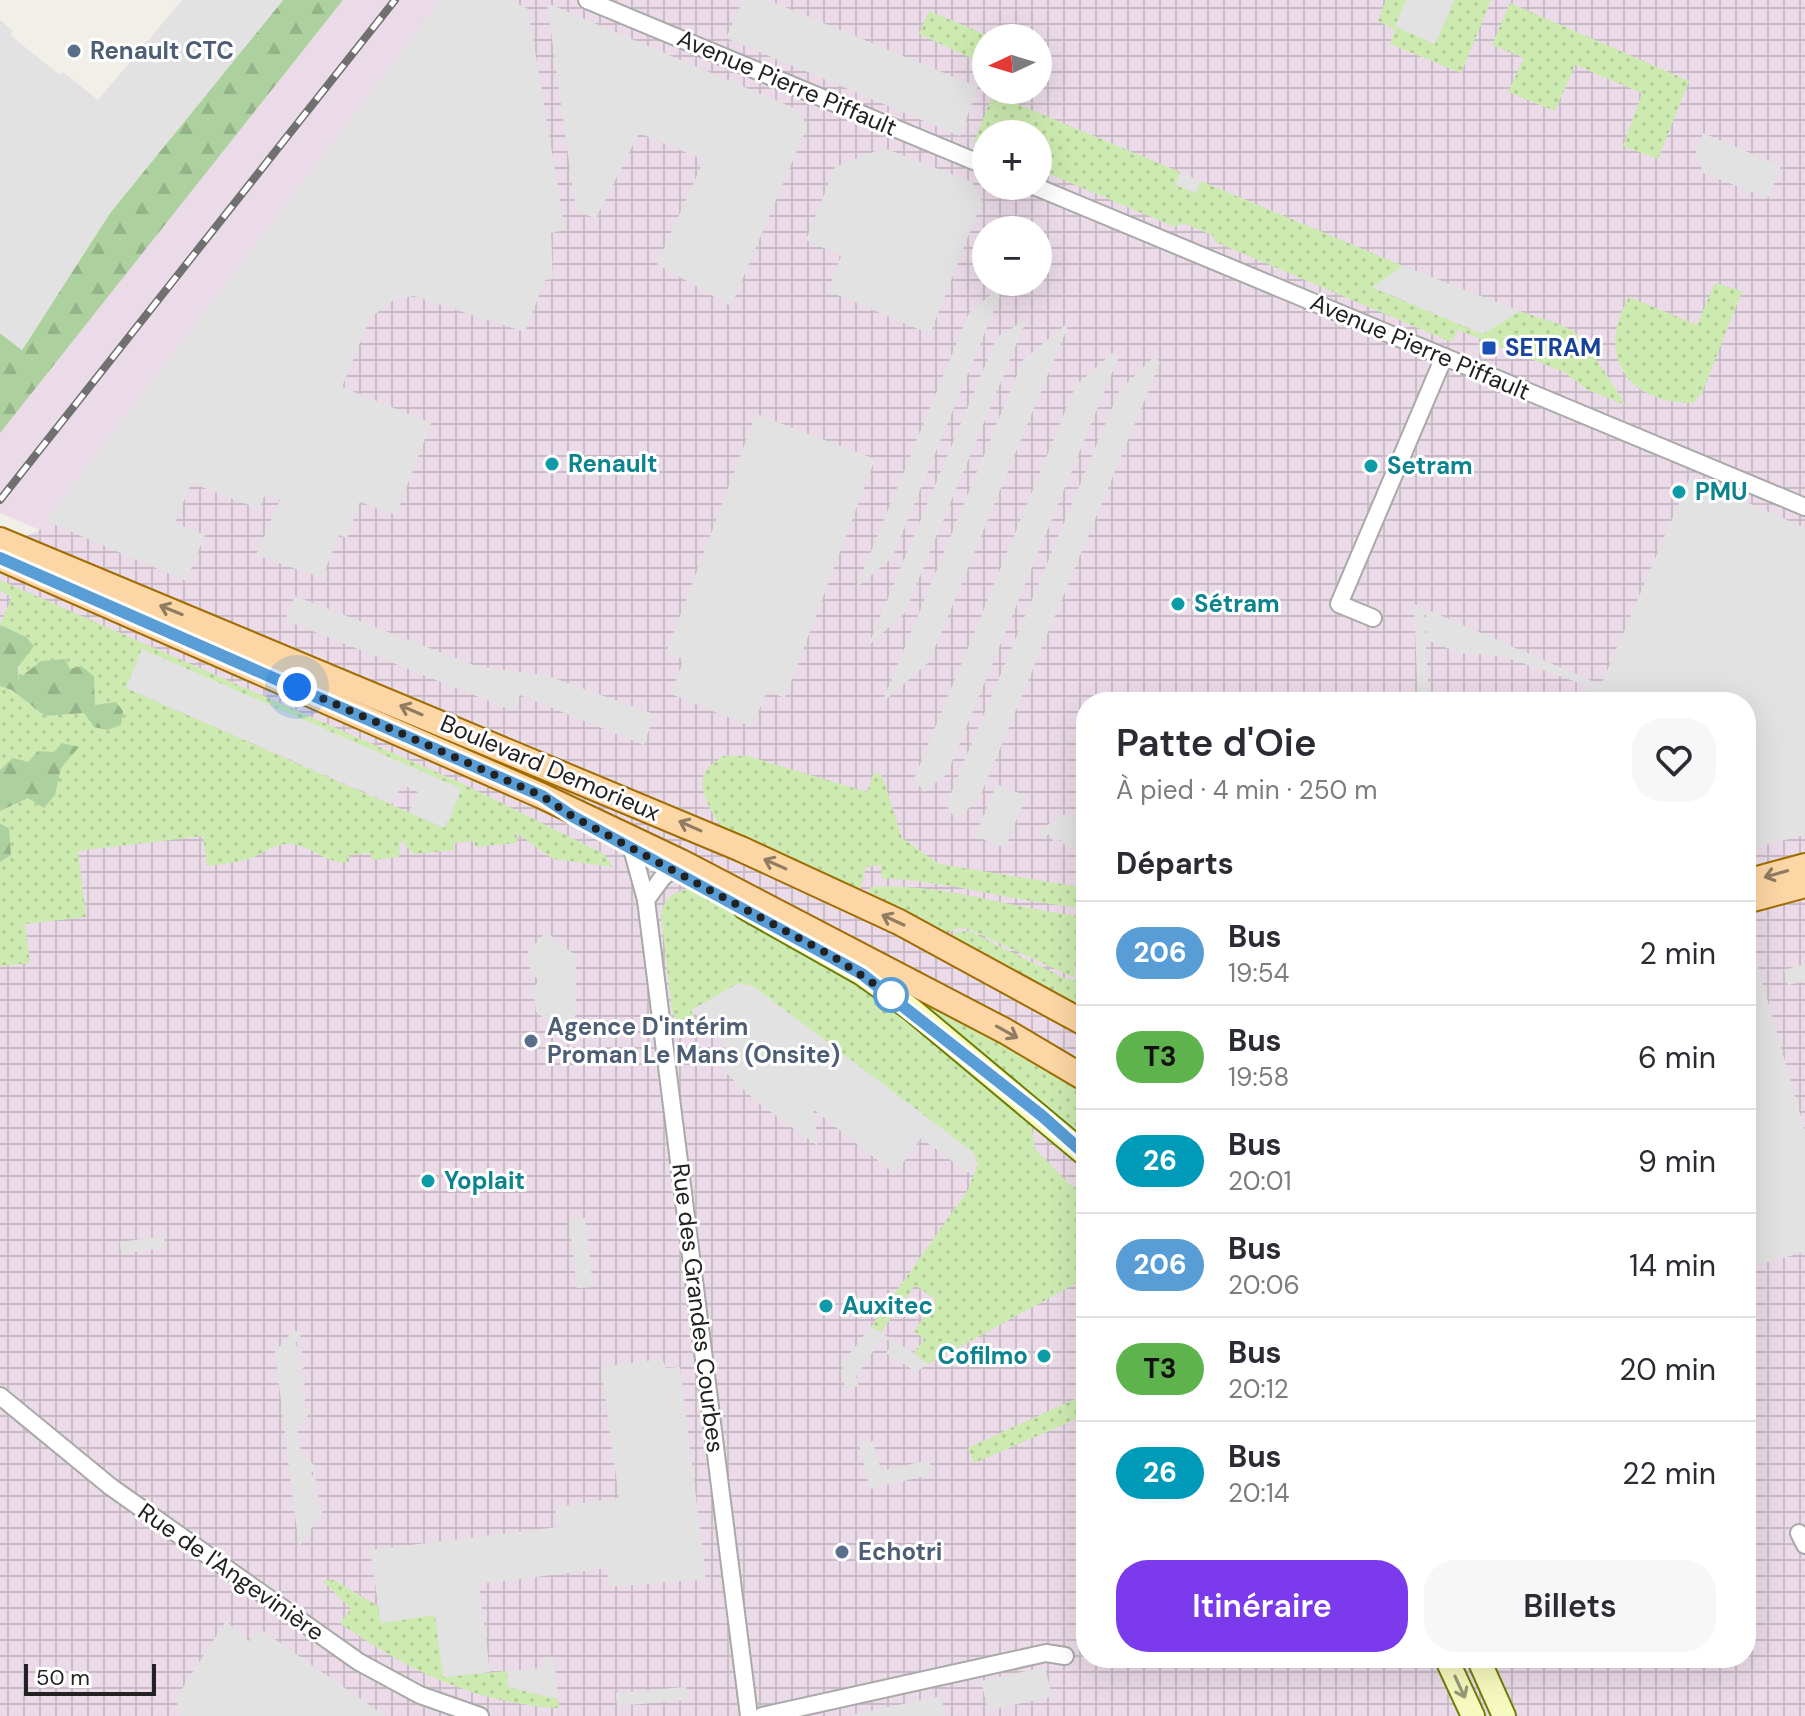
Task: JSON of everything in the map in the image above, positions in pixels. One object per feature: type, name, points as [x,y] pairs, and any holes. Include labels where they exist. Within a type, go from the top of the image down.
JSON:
[{"type":"main road","name":"Boulevard Demorieux","points":[[0,540],[625,798],[765,860],[899,922],[1076,1019]]},
{"type":"main road","name":"Boulevard Demorieux","points":[[0,558],[542,796],[1005,1031],[1076,1073]]},
{"type":"main road","points":[[542,796],[632,849],[677,865],[862,974],[1076,1146]]},
{"type":"main road","points":[[1756,879],[1805,866]]},
{"type":"main road","points":[[1756,898],[1805,885]]},
{"type":"main road","points":[[1451,1668],[1473,1716]]},
{"type":"main road","points":[[1482,1668],[1504,1716]]},
{"type":"street","name":"Avenue Pierre Piffault","points":[[587,0],[972,160]]},
{"type":"street","name":"Avenue Pierre Piffault","points":[[1052,194],[1805,507]]},
{"type":"street","points":[[1373,618],[1339,604],[1444,357]]},
{"type":"street","name":"Rue des Grandes Courbes","points":[[632,849],[646,900],[749,1716]]},
{"type":"street","points":[[646,900],[677,865]]},
{"type":"street","name":"Rue de l'Angevinière","points":[[0,1396],[111,1487],[359,1662],[420,1695],[480,1716]]},
{"type":"street","points":[[762,1716],[1046,1653],[1065,1656]]},
{"type":"shaded area","points":[[182,0],[283,0],[110,213],[22,350],[0,333],[0,20],[13,31],[10,35],[60,75],[63,72],[98,100]]},
{"type":"shaded area","points":[[343,0],[441,0],[40,530],[0,513],[0,432]]},
{"type":"shaded area","points":[[441,0],[1805,0],[1805,1716],[0,1716],[0,547],[40,530]]},
{"type":"shaded area","points":[[441,0],[510,0],[528,9],[565,230],[551,233],[553,279],[545,280],[525,332],[414,296],[395,299],[370,318],[342,387],[431,423],[396,515],[360,502],[347,538],[339,535],[322,578],[256,555],[280,500],[265,495],[259,509],[191,483],[175,523],[205,535],[186,581],[46,521]]},
{"type":"shaded area","points":[[743,0],[768,0],[972,85],[972,103],[960,136],[726,38]]},
{"type":"shaded area","points":[[1406,0],[1454,0],[1435,44],[1395,26]]},
{"type":"shaded area","points":[[547,3],[796,109],[802,116],[807,127],[731,306],[657,264],[704,160],[639,133],[596,218],[576,212]]},
{"type":"shaded area","points":[[1703,133],[1781,166],[1768,198],[1703,173],[1696,152]]},
{"type":"shaded area","points":[[884,148],[972,182],[972,200],[982,201],[976,216],[972,216],[972,227],[930,334],[828,291],[841,256],[806,240],[835,167]]},
{"type":"shaded area","points":[[1180,172],[1201,181],[1196,193],[1175,185]]},
{"type":"shaded area","points":[[1403,266],[1520,311],[1483,334],[1372,287]]},
{"type":"shaded area","points":[[989,296],[1000,296],[892,558],[856,588],[969,313]]},
{"type":"shaded area","points":[[1027,319],[904,614],[868,646],[997,337]]},
{"type":"shaded area","points":[[1070,321],[929,662],[882,703],[1023,360]]},
{"type":"shaded area","points":[[1114,352],[1119,356],[947,774],[924,792],[914,779],[1076,385]]},
{"type":"shaded area","points":[[1155,356],[1160,363],[979,799],[956,820],[946,805],[1119,391]]},
{"type":"shaded area","points":[[756,414],[875,459],[785,698],[767,691],[752,727],[671,694],[683,661],[690,662],[666,653]]},
{"type":"shaded area","points":[[1690,477],[1805,528],[1805,835],[1756,847],[1756,692],[1586,692],[1588,686],[1502,656],[1459,653],[1427,640],[1426,609],[1601,685]]},
{"type":"shaded area","points":[[295,596],[476,666],[548,676],[654,714],[644,745],[520,695],[514,711],[285,620]]},
{"type":"shaded area","points":[[1414,604],[1424,608],[1428,692],[1418,692]]},
{"type":"shaded area","points":[[142,649],[462,789],[444,828],[409,812],[418,792],[402,784],[392,804],[126,688]]},
{"type":"shaded area","points":[[997,784],[1026,796],[1005,848],[975,836]]},
{"type":"shaded area","points":[[1067,813],[1076,817],[1076,850],[1072,845],[1066,847],[1061,840],[1054,842],[1049,834],[1042,838],[1038,831]]},
{"type":"shaded area","points":[[546,932],[576,956],[575,1043],[536,1012],[533,989],[539,980],[531,973],[528,952]]},
{"type":"shaded area","points":[[1756,960],[1805,1131],[1805,1252],[1756,1265]]},
{"type":"shaded area","points":[[1805,964],[1805,981],[1788,985],[1784,970]]},
{"type":"shaded area","points":[[739,983],[753,986],[973,1152],[976,1160],[968,1173],[921,1138],[895,1174],[813,1109],[818,1146],[757,1102],[727,1074],[724,1042],[691,1010]]},
{"type":"shaded area","points":[[585,1218],[593,1287],[577,1288],[569,1219]]},
{"type":"shaded area","points":[[164,1236],[165,1248],[121,1254],[120,1242]]},
{"type":"shaded area","points":[[871,1327],[928,1364],[916,1372],[886,1353],[893,1343],[883,1337],[856,1376],[859,1386],[845,1389],[842,1363]]},
{"type":"shaded area","points":[[294,1329],[301,1336],[295,1344],[302,1352],[297,1359],[304,1367],[298,1374],[306,1382],[300,1389],[307,1397],[302,1404],[310,1413],[297,1428],[301,1453],[316,1467],[311,1474],[318,1482],[313,1490],[319,1496],[315,1503],[323,1511],[299,1547],[275,1352]]},
{"type":"shaded area","points":[[662,1359],[666,1368],[680,1367],[706,1579],[609,1587],[607,1568],[479,1584],[490,1672],[443,1677],[435,1615],[381,1623],[370,1550],[558,1527],[555,1507],[619,1498],[601,1367]]},
{"type":"shaded area","points":[[873,1441],[881,1471],[929,1460],[933,1474],[870,1489],[859,1444]]},
{"type":"shaded area","points":[[226,1621],[249,1641],[260,1629],[385,1716],[180,1716],[176,1698]]},
{"type":"shaded area","points":[[554,1657],[558,1699],[508,1687],[507,1671],[544,1668],[544,1658]]},
{"type":"shaded area","points":[[1045,1667],[1052,1697],[988,1710],[981,1681]]},
{"type":"shaded area","points":[[686,1687],[688,1700],[617,1706],[616,1693]]},
{"type":"shaded area","points":[[941,1696],[945,1716],[846,1716]]},
{"type":"green space","points":[[283,0],[343,0],[0,433],[0,333],[22,350],[110,213]]},
{"type":"green space","points":[[1386,0],[1406,0],[1396,27],[1435,44],[1454,0],[1491,0],[1461,73],[1390,44],[1395,30],[1378,21]]},
{"type":"green space","points":[[1510,3],[1689,81],[1658,159],[1623,146],[1642,93],[1575,65],[1555,111],[1508,92],[1524,58],[1492,45]]},
{"type":"green space","points":[[929,11],[972,29],[972,59],[919,34]]},
{"type":"green space","points":[[989,104],[1017,104],[1180,172],[1176,185],[1196,193],[1201,181],[1403,266],[1373,288],[1482,334],[1520,311],[1555,323],[1574,332],[1585,344],[1625,405],[1588,390],[1564,372],[1458,330],[1451,342],[1216,242],[1212,235],[1183,223],[1175,227],[1052,175],[1052,120],[983,120]]},
{"type":"green space","points":[[1715,283],[1742,291],[1702,393],[1693,403],[1670,401],[1650,395],[1635,385],[1624,372],[1617,356],[1616,338],[1620,318],[1629,297],[1697,325]]},
{"type":"green space","points":[[0,580],[461,783],[604,854],[613,867],[553,859],[514,831],[518,838],[516,843],[475,847],[474,841],[454,843],[454,850],[414,854],[400,840],[399,857],[372,860],[370,853],[349,855],[349,862],[333,861],[291,844],[245,860],[207,866],[203,836],[78,851],[86,917],[25,924],[30,963],[0,966],[0,862],[11,855],[9,829],[0,824],[0,811],[28,798],[45,808],[56,788],[59,774],[54,752],[28,762],[13,758],[0,770],[0,686],[12,690],[45,716],[84,713],[94,727],[106,703],[96,705],[88,687],[75,675],[41,661],[18,680],[26,637],[0,625],[12,597],[0,591]],"holes":[[[142,649],[454,810],[444,828],[126,688]]]},
{"type":"green space","points":[[0,625],[26,637],[34,646],[18,667],[18,679],[41,661],[65,659],[70,669],[81,666],[94,676],[95,705],[116,702],[123,711],[121,725],[107,730],[94,727],[84,713],[45,716],[12,690],[0,686]]},
{"type":"green space","points":[[62,743],[79,747],[61,768],[55,795],[44,808],[28,798],[0,811],[0,770],[13,758],[28,762],[38,751],[54,752]]},
{"type":"green space","points":[[723,756],[747,756],[867,792],[874,772],[882,775],[902,838],[939,864],[1076,886],[1076,907],[933,883],[882,878],[881,865],[866,867],[857,903],[762,861],[740,848],[720,826],[705,797],[703,778]]},
{"type":"green space","points":[[0,824],[9,828],[11,855],[0,862]]},
{"type":"green space","points":[[871,887],[898,887],[952,892],[1076,916],[1075,978],[966,928],[955,929],[940,939],[864,900]]},
{"type":"green space","points":[[692,889],[875,994],[1030,1117],[1035,1149],[1070,1185],[1076,1187],[1076,1283],[928,1364],[914,1353],[924,1339],[914,1331],[936,1300],[915,1285],[881,1332],[871,1327],[968,1190],[978,1163],[973,1152],[691,1010],[695,1018],[676,1020],[672,1011],[661,915],[665,903],[680,891]]},
{"type":"green space","points":[[969,931],[1066,979],[1076,980],[1076,1018],[947,940],[957,932]]},
{"type":"green space","points":[[841,944],[1076,1073],[1076,1146]]},
{"type":"green space","points":[[1076,1399],[1076,1419],[974,1463],[968,1448]]},
{"type":"green space","points":[[334,1580],[378,1606],[381,1623],[435,1614],[444,1677],[507,1671],[508,1687],[558,1699],[559,1708],[500,1700],[472,1692],[391,1656],[340,1623],[351,1609],[323,1581]]},
{"type":"railway","points":[[0,500],[395,0]]},
{"type":"bus line","name":"206","points":[[0,558],[542,796],[572,816],[862,974],[911,1009],[1076,1146]]},
{"type":"place","name":"Renault CTC","points":[[74,51]]},
{"type":"place","name":"SETRAM","points":[[1489,348]]},
{"type":"place","name":"Renault","points":[[552,464]]},
{"type":"place","name":"Setram","points":[[1371,466]]},
{"type":"place","name":"PMU","points":[[1679,492]]},
{"type":"place","name":"Sétram","points":[[1178,604]]},
{"type":"place","name":"Agence D'intérim Proman Le Mans (Onsite)","points":[[531,1041]]},
{"type":"place","name":"Yoplait","points":[[428,1181]]},
{"type":"place","name":"Auxitec","points":[[826,1306]]},
{"type":"place","name":"Cofilmo","points":[[1044,1356]]},
{"type":"place","name":"Echotri","points":[[842,1552]]},
{"type":"route","points":[[297,687],[542,796],[572,816],[834,957],[891,995]]}]
